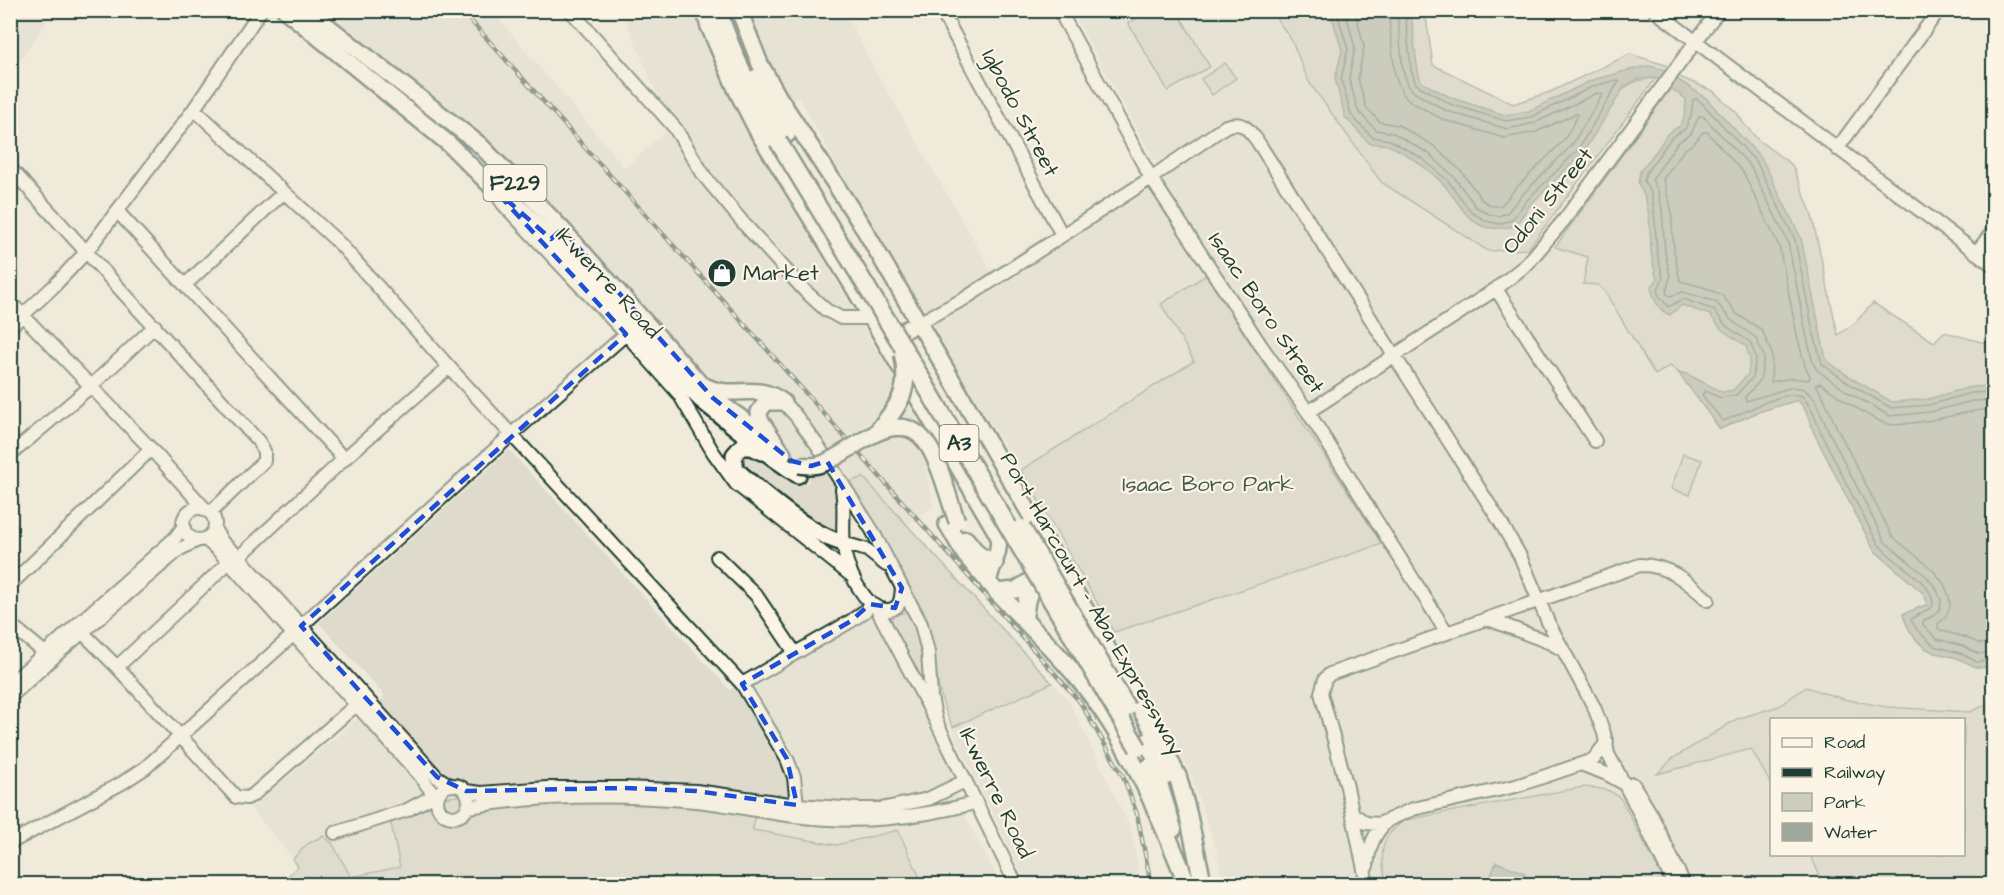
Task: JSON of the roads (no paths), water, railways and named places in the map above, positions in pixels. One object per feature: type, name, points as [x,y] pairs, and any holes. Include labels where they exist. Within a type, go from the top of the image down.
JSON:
[{"type":"highway","name":"Port Harcourt - Aba Expressway","points":[[718,10],[726,37],[748,88],[783,138],[1050,576],[1142,745],[1170,816],[1184,880]]},
{"type":"highway","name":"Port Harcourt - Aba Expressway","points":[[728,10],[750,68],[783,138],[892,341],[1142,745],[1171,784],[1203,885]]},
{"type":"highway","points":[[877,432],[893,413],[906,386],[906,372],[892,341]]},
{"type":"highway","points":[[1058,562],[1068,576],[1178,777],[1203,885]]},
{"type":"highway","points":[[1024,620],[1027,598],[1036,583],[1060,575],[1068,576]]},
{"type":"highway","points":[[993,587],[1094,699],[1131,760],[1165,830],[1184,880]]},
{"type":"main road","name":"Ikwerre Road","points":[[285,10],[449,144],[491,186]]},
{"type":"main road","name":"Ikwerre Road","points":[[307,10],[480,146],[557,234],[698,382]]},
{"type":"main road","points":[[705,10],[717,47],[758,132],[872,318],[892,341],[998,535],[999,548],[995,564],[990,571],[993,587]]},
{"type":"main road","points":[[739,10],[760,64],[863,227],[1058,562],[1016,590],[993,587],[965,555],[921,452],[915,443],[905,437],[894,436],[884,439],[819,476],[799,470]]},
{"type":"main road","name":"F229","points":[[491,186],[557,234],[574,273],[701,400],[799,470]]},
{"type":"main road","points":[[892,341],[918,323]]},
{"type":"main road","name":"F229","points":[[698,382],[713,398],[748,423],[777,456]]},
{"type":"main road","points":[[698,382],[722,392],[742,393],[759,390],[783,402]]},
{"type":"main road","points":[[777,456],[760,420],[759,412],[766,402],[783,402]]},
{"type":"main road","points":[[799,470],[822,464],[877,432],[902,427],[915,433],[928,444],[952,523],[978,554],[995,564]]},
{"type":"main road","points":[[777,456],[752,447],[741,447],[734,455],[735,469],[807,526],[827,538],[843,543]]},
{"type":"main road","points":[[995,564],[1035,543],[1044,541]]},
{"type":"street","points":[[10,327],[87,251],[194,108],[261,10]]},
{"type":"street","points":[[570,10],[675,128],[718,194],[805,291],[826,310],[841,318],[872,318]]},
{"type":"street","name":"Igbodo Street","points":[[941,10],[1062,235]]},
{"type":"street","name":"Isaac Boro Street","points":[[1059,10],[1151,178],[1262,347],[1308,412],[1447,633]]},
{"type":"street","points":[[1654,10],[1994,266]]},
{"type":"street","name":"Odoni Street","points":[[1308,412],[1516,274],[1545,245],[1675,70],[1694,40],[1719,10]]},
{"type":"street","points":[[1838,149],[1939,10]]},
{"type":"street","points":[[194,108],[340,244],[449,368],[742,684],[787,759],[794,777],[797,805]]},
{"type":"street","points":[[918,323],[964,299],[1151,178],[1226,126],[1236,123],[1246,127],[1256,139],[1501,523],[1520,556],[1538,601],[1593,707],[1607,742],[1650,814],[1684,885]]},
{"type":"street","points":[[10,168],[259,441],[264,451],[264,461],[209,512]]},
{"type":"street","name":"Ikwerre Road","points":[[491,186],[504,204],[574,273],[679,394],[713,453],[736,484],[853,577]]},
{"type":"street","points":[[185,285],[283,193]]},
{"type":"street","points":[[117,211],[344,459]]},
{"type":"street","points":[[1976,253],[1994,230]]},
{"type":"street","points":[[1496,289],[1594,441]]},
{"type":"street","points":[[10,302],[209,512],[214,519],[214,529],[234,559],[298,630],[437,777],[450,785],[466,791],[481,793],[547,788],[696,791],[837,809],[881,809],[928,800],[965,781]]},
{"type":"street","points":[[10,455],[90,387],[155,326]]},
{"type":"street","points":[[10,843],[122,783],[145,768],[512,434],[626,334]]},
{"type":"street","points":[[117,667],[344,459],[449,368]]},
{"type":"street","name":"Ikwerre Road","points":[[783,402],[818,446],[872,530],[921,624],[926,637],[931,698],[936,721]]},
{"type":"street","points":[[10,585],[151,449]]},
{"type":"street","name":"Ikwerre Road","points":[[842,484],[843,543],[846,560],[853,577],[884,621],[1016,885]]},
{"type":"street","points":[[186,486],[188,513]]},
{"type":"street","points":[[209,512],[196,509],[188,513],[184,526],[188,536],[201,539],[234,559]]},
{"type":"street","points":[[10,684],[175,538],[184,526]]},
{"type":"street","points":[[10,697],[180,549],[201,539],[214,529]]},
{"type":"street","points":[[843,543],[867,550],[893,572]]},
{"type":"street","points":[[717,557],[756,596],[795,653]]},
{"type":"street","points":[[1367,880],[1353,814],[1321,693],[1325,679],[1330,674],[1640,565],[1652,565],[1683,578],[1708,600]]},
{"type":"street","points":[[742,684],[851,621],[874,605],[883,610],[895,608],[901,598],[902,588]]},
{"type":"street","points":[[851,621],[873,616],[884,621]]},
{"type":"street","points":[[1488,619],[1551,643],[1563,650]]},
{"type":"street","points":[[10,624],[45,653]]},
{"type":"street","points":[[298,630],[357,704],[422,778],[436,796],[440,812]]},
{"type":"street","points":[[83,633],[236,797],[247,798],[357,704]]},
{"type":"street","points":[[1353,814],[1366,823],[1372,824],[1389,820],[1413,809],[1516,786],[1583,765],[1593,760],[1607,742]]},
{"type":"street","points":[[1607,742],[1608,754],[1674,885]]},
{"type":"street","points":[[1583,765],[1607,774],[1625,785]]},
{"type":"street","points":[[407,810],[421,794],[422,778]]},
{"type":"street","points":[[334,833],[407,810],[436,796],[441,789],[450,785]]},
{"type":"street","points":[[407,810],[426,809],[456,818],[465,813],[468,807],[469,797],[466,791]]},
{"type":"street","points":[[468,807],[548,799],[624,798],[694,801],[795,816],[858,820],[904,818],[975,803]]},
{"type":"street","points":[[1367,880],[1372,841],[1377,831],[1389,820]]},
{"type":"water","points":[[1330,11],[1410,11],[1421,82],[1452,98],[1505,115],[1529,111],[1592,80],[1649,66],[1662,69],[1706,98],[1762,159],[1801,238],[1826,360],[1892,402],[1928,399],[1970,387],[1993,386],[1993,664],[1976,667],[1926,649],[1913,636],[1903,614],[1928,604],[1924,594],[1874,550],[1814,433],[1805,409],[1798,400],[1758,412],[1720,429],[1678,372],[1687,374],[1722,392],[1733,390],[1748,374],[1750,359],[1746,346],[1722,330],[1710,315],[1682,305],[1670,315],[1666,313],[1655,300],[1651,287],[1657,280],[1651,252],[1648,208],[1638,183],[1640,171],[1668,133],[1680,126],[1685,115],[1686,99],[1656,78],[1639,79],[1625,86],[1582,154],[1530,205],[1515,226],[1489,228],[1472,220],[1445,186],[1426,169],[1395,148],[1369,143],[1345,117],[1335,79],[1342,50]]},
{"type":"water","points":[[1496,862],[1525,873],[1521,884],[1514,884],[1491,876]]},
{"type":"railway","points":[[461,10],[1080,702],[1123,776],[1137,814],[1151,884]]},
{"type":"place","name":"Market","points":[[722,273]]},
{"type":"park label","name":"Isaac Boro Park","points":[[1208,484]]}]
